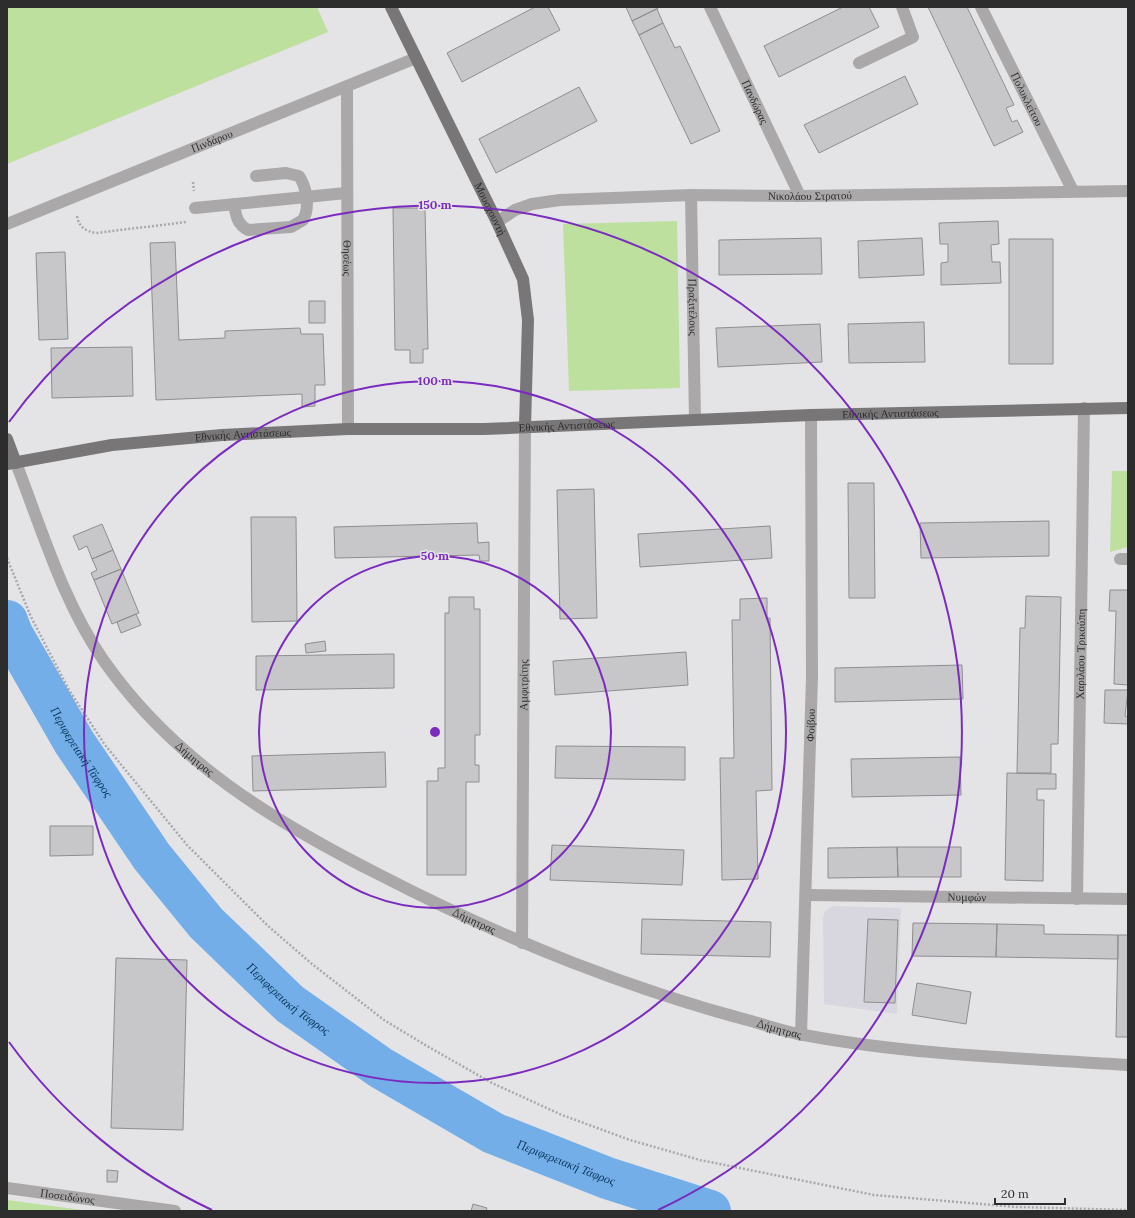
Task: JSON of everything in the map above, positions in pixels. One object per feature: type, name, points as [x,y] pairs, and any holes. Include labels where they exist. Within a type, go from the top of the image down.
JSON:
[{"type":"main road","name":"Μουσχουντή","points":[[391,7],[518,265],[526,292],[528,320],[525,426]]},
{"type":"main road","name":"Εθνικής Αντιστάσεως","points":[[12,464],[112,445],[164,439],[348,429],[484,429],[525,426],[560,426],[812,415],[1128,408]]},
{"type":"main road","points":[[7,439],[12,464]]},
{"type":"street","name":"Πανδώρας","points":[[710,7],[800,196]]},
{"type":"street","points":[[858,63],[913,36],[902,7]]},
{"type":"street","name":"Πολυκλείτου","points":[[981,7],[1073,191]]},
{"type":"street","name":"Πινδάρου","points":[[7,224],[416,58]]},
{"type":"street","name":"Θησέως","points":[[347,86],[346,193],[348,429]]},
{"type":"street","points":[[234,204],[238,221],[242,227],[248,230],[262,230],[298,225],[306,214],[306,197],[303,182],[299,176],[292,173],[256,176]]},
{"type":"street","name":"Νικολάου Στρατού","points":[[497,222],[515,210],[532,204],[560,200],[691,195],[800,196],[1128,191]]},
{"type":"street","points":[[195,208],[346,193]]},
{"type":"street","name":"Πραξιτέλους","points":[[691,195],[695,419]]},
{"type":"street","name":"Χαριλάου Τρικούπη","points":[[1077,899],[1084,408]]},
{"type":"street","name":"Φοίβου","points":[[802,1035],[812,677],[812,415]]},
{"type":"street","name":"Αμφιτρίτης","points":[[522,943],[525,426]]},
{"type":"street","name":"Δήμητρας","points":[[12,464],[62,582],[87,634],[119,680],[165,733],[235,792],[288,826],[428,900],[522,943],[659,994],[714,1012],[802,1035],[907,1050],[1128,1065]]},
{"type":"street","name":"Νυμφών","points":[[806,895],[1128,899]]},
{"type":"street","name":"Ποσειδώνος","points":[[7,1188],[175,1211]]},
{"type":"path","points":[[75,197],[79,224],[83,229],[96,233],[179,224],[186,222],[191,218],[195,208],[193,182]]},
{"type":"path","points":[[7,558],[32,617],[69,690],[106,745],[187,845],[252,911],[312,964],[384,1020],[492,1083],[562,1115],[630,1140],[700,1160],[874,1196],[1028,1207],[1128,1210]]},
{"type":"shaded area","points":[[833,906],[901,908],[897,1014],[824,1004],[823,918],[825,911]]},
{"type":"green space","points":[[7,7],[317,7],[328,32],[7,164]]},
{"type":"green space","points":[[677,221],[680,388],[569,391],[563,224]]},
{"type":"green space","points":[[1112,471],[1128,471],[1128,547],[1110,552]]},
{"type":"green space","points":[[7,1200],[90,1211],[7,1211]]},
{"type":"building","points":[[535,7],[548,7],[560,30],[462,82],[447,53]]},
{"type":"building","points":[[626,7],[660,7],[632,21]]},
{"type":"building","points":[[843,7],[869,7],[879,27],[779,77],[764,46]]},
{"type":"building","points":[[928,7],[967,7],[1014,105],[1006,108],[1012,122],[1017,120],[1023,132],[994,146]]},
{"type":"building","points":[[657,9],[663,23],[639,35],[632,21]]},
{"type":"building","points":[[663,23],[675,48],[680,46],[720,131],[691,144],[639,35]]},
{"type":"building","points":[[905,76],[918,104],[819,153],[804,125]]},
{"type":"building","points":[[579,87],[597,121],[496,173],[479,139]]},
{"type":"building","points":[[393,208],[425,208],[428,349],[423,349],[423,363],[410,363],[410,350],[395,350]]},
{"type":"building","points":[[998,221],[999,244],[991,245],[992,262],[1000,262],[1001,283],[941,285],[941,263],[948,262],[948,244],[940,244],[939,223]]},
{"type":"building","points":[[821,238],[822,274],[719,275],[719,240]]},
{"type":"building","points":[[922,238],[924,275],[859,278],[858,241]]},
{"type":"building","points":[[1009,239],[1053,239],[1053,364],[1009,364]]},
{"type":"building","points":[[175,242],[179,340],[225,338],[225,331],[300,328],[301,334],[323,334],[325,385],[315,385],[315,406],[302,407],[302,394],[156,400],[150,243]]},
{"type":"building","points":[[65,252],[68,339],[39,340],[36,253]]},
{"type":"building","points":[[309,301],[325,301],[325,323],[309,323]]},
{"type":"building","points":[[924,322],[925,362],[849,363],[848,324]]},
{"type":"building","points":[[820,324],[822,362],[718,367],[716,328]]},
{"type":"building","points":[[132,347],[133,396],[52,398],[51,348]]},
{"type":"building","points":[[848,483],[874,483],[875,598],[849,598]]},
{"type":"building","points":[[594,489],[597,618],[560,619],[557,490]]},
{"type":"building","points":[[251,517],[296,517],[297,621],[252,622]]},
{"type":"building","points":[[1049,521],[1049,556],[921,558],[920,523]]},
{"type":"building","points":[[477,523],[478,543],[489,542],[489,561],[480,561],[479,555],[335,558],[334,527]]},
{"type":"building","points":[[102,524],[113,550],[92,559],[87,546],[79,550],[73,536]]},
{"type":"building","points":[[770,526],[772,558],[640,567],[638,534]]},
{"type":"building","points":[[113,550],[121,569],[94,580],[91,573],[97,570],[92,559]]},
{"type":"building","points":[[121,569],[139,613],[112,624],[94,580]]},
{"type":"building","points":[[1110,590],[1128,590],[1128,685],[1114,684],[1116,611],[1109,611]]},
{"type":"building","points":[[1026,596],[1061,597],[1058,744],[1051,744],[1051,773],[1017,773],[1020,628],[1025,628]]},
{"type":"building","points":[[449,597],[474,597],[474,609],[480,609],[480,735],[475,735],[475,765],[479,765],[479,782],[466,782],[466,875],[427,875],[427,781],[438,781],[438,768],[445,768],[445,613],[449,613]]},
{"type":"building","points":[[767,598],[767,618],[770,618],[772,790],[756,791],[758,879],[722,880],[720,758],[734,758],[732,620],[740,620],[740,599]]},
{"type":"building","points":[[136,614],[141,625],[121,633],[117,622]]},
{"type":"building","points":[[325,641],[326,651],[306,653],[305,644]]},
{"type":"building","points":[[686,652],[688,685],[555,695],[553,661]]},
{"type":"building","points":[[394,654],[394,688],[256,690],[256,656]]},
{"type":"building","points":[[962,665],[963,699],[835,702],[835,668]]},
{"type":"building","points":[[1105,690],[1128,690],[1125,716],[1128,717],[1128,724],[1104,723]]},
{"type":"building","points":[[556,746],[685,747],[685,780],[555,778]]},
{"type":"building","points":[[385,752],[386,787],[253,791],[252,756]]},
{"type":"building","points":[[960,757],[961,795],[852,797],[851,759]]},
{"type":"building","points":[[1007,773],[1056,774],[1056,789],[1037,789],[1037,800],[1044,800],[1043,881],[1005,880]]},
{"type":"building","points":[[50,826],[93,826],[93,855],[50,856]]},
{"type":"building","points":[[552,845],[684,850],[682,885],[550,880]]},
{"type":"building","points":[[897,847],[898,877],[828,878],[828,848]]},
{"type":"building","points":[[897,847],[961,847],[961,877],[898,877]]},
{"type":"building","points":[[642,919],[771,922],[770,957],[641,954]]},
{"type":"building","points":[[868,919],[898,920],[895,1003],[864,1002]]},
{"type":"building","points":[[913,923],[997,924],[996,957],[912,956]]},
{"type":"building","points":[[997,924],[1044,925],[1044,934],[1118,935],[1118,959],[996,957]]},
{"type":"building","points":[[1118,935],[1128,935],[1128,1037],[1116,1037]]},
{"type":"building","points":[[116,958],[187,960],[183,1130],[111,1128]]},
{"type":"building","points":[[917,983],[971,992],[966,1024],[912,1015]]},
{"type":"building","points":[[107,1170],[118,1171],[117,1182],[107,1182]]},
{"type":"building","points":[[473,1204],[487,1208],[486,1211],[471,1211]]},
{"type":"waterway","name":"Περιφερειακή Τάφρος","points":[[7,621],[12,634],[74,742],[152,857],[206,923],[290,1004],[381,1068],[493,1133],[607,1178],[710,1211]]}]
